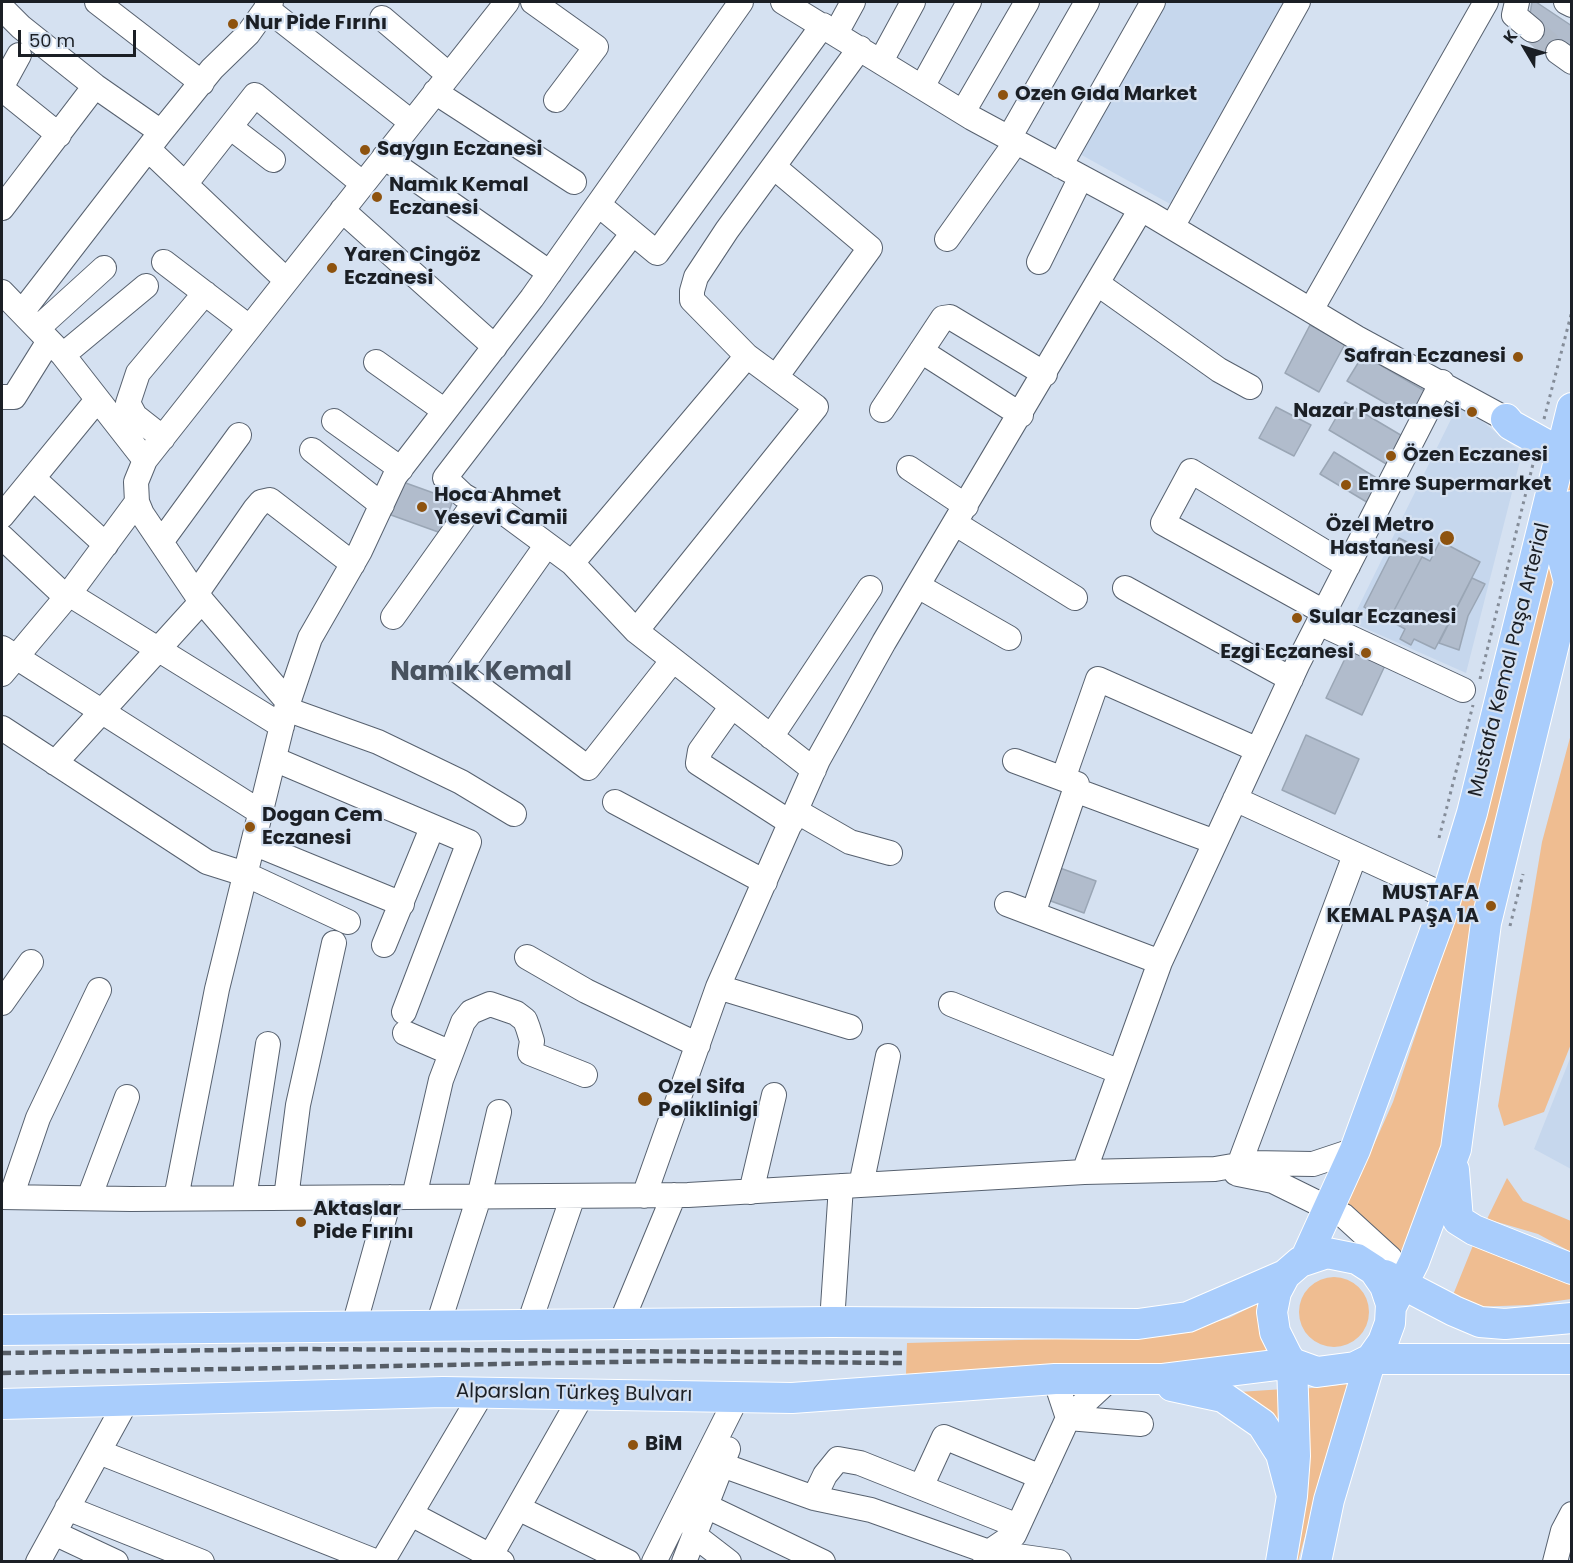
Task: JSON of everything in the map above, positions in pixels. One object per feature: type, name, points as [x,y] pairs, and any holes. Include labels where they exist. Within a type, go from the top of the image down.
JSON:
[{"type":"main road","name":"Mustafa Kemal Paşa Arterial","points":[[1295,1268],[1329,1209],[1355,1150],[1444,903],[1475,802],[1552,447],[1571,408]]},
{"type":"main road","points":[[1506,419],[1515,419],[1552,447]]},
{"type":"main road","points":[[1570,576],[1561,552],[1572,506]]},
{"type":"main road","name":"Mustafa Kemal Paşa Arterial","points":[[1454,1157],[1486,923],[1570,576]]},
{"type":"main road","points":[[1454,1157],[1458,1220],[1474,1230],[1572,1269]]},
{"type":"main road","points":[[1316,1562],[1329,1500],[1371,1359],[1383,1341],[1396,1296],[1414,1262],[1454,1157]]},
{"type":"main road","points":[[2,1330],[832,1322],[1138,1324],[1188,1317],[1295,1268],[1316,1255],[1338,1253],[1357,1258],[1374,1270],[1396,1296],[1480,1322],[1505,1324],[1572,1318]]},
{"type":"main road","points":[[1281,1562],[1292,1496],[1295,1456],[1292,1363],[1275,1332],[1272,1312],[1276,1292],[1295,1268]]},
{"type":"main road","points":[[1146,1380],[1292,1363],[1317,1372],[1355,1367],[1371,1359],[1572,1359]]},
{"type":"main road","name":"Alparslan Türkeş Bulvarı","points":[[2,1404],[482,1393],[792,1398],[1055,1379],[1146,1380]]},
{"type":"main road","points":[[1146,1380],[1223,1397],[1262,1424],[1281,1454],[1292,1496]]},
{"type":"street","points":[[97,2],[202,83]]},
{"type":"street","points":[[285,712],[161,542],[137,501],[136,482],[145,460],[507,2]]},
{"type":"street","points":[[533,2],[596,47],[556,100]]},
{"type":"street","points":[[177,1198],[217,989],[285,712],[310,638],[353,564],[401,469],[550,273],[741,2]]},
{"type":"street","points":[[783,2],[963,112],[1141,209],[1357,338],[1442,382],[1506,419]]},
{"type":"street","points":[[599,205],[657,253],[853,2]]},
{"type":"street","points":[[881,62],[913,2]]},
{"type":"street","points":[[922,87],[969,2]]},
{"type":"street","points":[[963,112],[1027,2]]},
{"type":"street","points":[[947,239],[1013,140],[1087,2]]},
{"type":"street","points":[[1039,262],[1070,171],[1153,2]]},
{"type":"street","points":[[1172,227],[1298,2]]},
{"type":"street","points":[[1311,310],[1486,2]]},
{"type":"street","points":[[1517,2],[1514,15],[1532,30]]},
{"type":"street","points":[[1566,2],[1572,5]]},
{"type":"street","points":[[2,397],[14,397],[43,334],[154,140],[202,83],[248,34],[269,5],[411,123]]},
{"type":"street","points":[[2,8],[21,27],[95,86],[154,140],[186,183],[286,280]]},
{"type":"street","points":[[382,18],[442,83],[574,182]]},
{"type":"street","points":[[636,631],[816,407],[747,356],[692,300],[692,291],[696,277],[860,48]]},
{"type":"street","points":[[19,55],[2,88],[59,135]]},
{"type":"street","points":[[2,208],[95,86]]},
{"type":"street","points":[[186,183],[255,95],[363,184]]},
{"type":"street","points":[[230,127],[273,160]]},
{"type":"street","points":[[384,157],[550,273]]},
{"type":"street","points":[[774,167],[870,248],[776,377]]},
{"type":"street","points":[[644,1196],[718,987],[814,770],[918,586],[1141,209]]},
{"type":"street","points":[[342,210],[495,347]]},
{"type":"street","points":[[633,233],[445,478],[463,495],[475,502],[495,506],[546,546],[572,563],[636,631],[814,770]]},
{"type":"street","points":[[164,262],[249,327]]},
{"type":"street","points":[[43,334],[104,268]]},
{"type":"street","points":[[1098,284],[1219,370],[1250,387]]},
{"type":"street","points":[[43,334],[146,286]]},
{"type":"street","points":[[2,292],[43,334],[145,460]]},
{"type":"street","points":[[163,438],[135,416],[128,403],[138,372],[205,293]]},
{"type":"street","points":[[882,410],[943,318],[950,317],[1045,374]]},
{"type":"street","points":[[921,351],[1021,415]]},
{"type":"street","points":[[572,563],[747,356]]},
{"type":"street","points":[[376,362],[445,411]]},
{"type":"street","points":[[1084,1172],[1160,962],[1291,679],[1442,382]]},
{"type":"street","points":[[2,516],[97,400]]},
{"type":"street","points":[[334,421],[401,469]]},
{"type":"street","points":[[161,542],[239,435]]},
{"type":"street","points":[[312,450],[382,505]]},
{"type":"street","points":[[909,468],[961,515],[1076,598]]},
{"type":"street","points":[[1348,566],[1191,471],[1163,523],[1322,617],[1472,691]]},
{"type":"street","points":[[33,478],[106,545]]},
{"type":"street","points":[[55,763],[157,650],[199,597],[261,502],[270,500],[353,564]]},
{"type":"street","points":[[137,501],[67,595],[6,659],[104,711],[260,812]]},
{"type":"street","points":[[393,617],[475,502]]},
{"type":"street","points":[[2,537],[67,595],[157,650],[285,712],[378,742],[461,782],[514,814]]},
{"type":"street","points":[[546,546],[458,671],[588,768],[673,660]]},
{"type":"street","points":[[918,586],[1009,638]]},
{"type":"street","points":[[771,736],[870,588]]},
{"type":"street","points":[[1125,588],[1291,679]]},
{"type":"street","points":[[1033,914],[1098,679],[1258,750]]},
{"type":"street","points":[[732,706],[700,752],[698,763],[793,817],[850,842],[890,853]]},
{"type":"street","points":[[2,728],[207,862],[245,874],[348,922]]},
{"type":"street","points":[[273,759],[469,842],[405,1023],[452,1053]]},
{"type":"street","points":[[1015,761],[1069,785],[1215,842]]},
{"type":"street","points":[[1235,799],[1355,855],[1444,903]]},
{"type":"street","points":[[615,802],[765,882]]},
{"type":"street","points":[[384,945],[432,828]]},
{"type":"street","points":[[253,843],[402,904]]},
{"type":"street","points":[[1230,1169],[1355,855]]},
{"type":"street","points":[[1007,904],[1160,962]]},
{"type":"street","points":[[286,1198],[298,1106],[334,943]]},
{"type":"street","points":[[526,957],[586,991],[698,1045]]},
{"type":"street","points":[[2,1003],[32,962]]},
{"type":"street","points":[[718,987],[850,1027]]},
{"type":"street","points":[[99,990],[38,1118],[7,1197],[674,1196],[1084,1172],[1230,1169],[1313,1164],[1355,1150]]},
{"type":"street","points":[[414,1197],[441,1080],[467,1015],[481,1006],[490,1004],[516,1013],[525,1020],[532,1041],[530,1053],[585,1075]]},
{"type":"street","points":[[951,1004],[1120,1072]]},
{"type":"street","points":[[244,1198],[268,1044]]},
{"type":"street","points":[[832,1322],[851,1186],[888,1056]]},
{"type":"street","points":[[751,1192],[774,1095]]},
{"type":"street","points":[[89,1198],[127,1097]]},
{"type":"street","points":[[438,1325],[479,1197],[499,1112]]},
{"type":"street","points":[[1230,1169],[1273,1181],[1344,1216],[1390,1258],[1396,1296]]},
{"type":"street","points":[[529,1324],[573,1196]]},
{"type":"street","points":[[620,1325],[674,1196]]},
{"type":"street","points":[[354,1326],[390,1197]]},
{"type":"street","points":[[986,1557],[1014,1535],[1068,1418],[1111,1378]]},
{"type":"street","points":[[1055,1379],[1068,1418]]},
{"type":"street","points":[[382,1562],[482,1393]]},
{"type":"street","points":[[411,1514],[493,1560],[518,1508],[582,1395]]},
{"type":"street","points":[[684,1562],[722,1465],[743,1397]]},
{"type":"street","points":[[654,1562],[743,1397]]},
{"type":"street","points":[[38,1562],[127,1400]]},
{"type":"street","points":[[1068,1418],[1141,1424]]},
{"type":"street","points":[[921,1487],[944,1437],[1041,1477]]},
{"type":"street","points":[[99,1452],[376,1562]]},
{"type":"street","points":[[814,1498],[825,1475],[838,1459],[860,1463],[1018,1526]]},
{"type":"street","points":[[722,1465],[814,1498],[871,1510],[986,1557],[1059,1562]]},
{"type":"street","points":[[705,1506],[823,1562]]},
{"type":"street","points":[[67,1508],[202,1562]]},
{"type":"street","points":[[518,1508],[628,1562]]},
{"type":"street","points":[[1555,1562],[1563,1531],[1572,1514]]},
{"type":"street","points":[[54,1533],[116,1562]]},
{"type":"street","points":[[694,1535],[727,1561]]},
{"type":"path","points":[[1437,844],[1472,691],[1552,447],[1572,311]]},
{"type":"shaded area","points":[[1166,2],[1288,2],[1172,205],[1078,153]]},
{"type":"shaded area","name":"Özel Metro Hastanesi","points":[[1459,403],[1522,453],[1466,673],[1351,622]]},
{"type":"shaded area","points":[[1567,474],[1571,474],[1571,488],[1558,544],[1558,581],[1442,1152],[1402,1259],[1346,1207],[1393,1102],[1445,947]]},
{"type":"shaded area","points":[[1571,734],[1571,1044],[1544,1112],[1504,1126],[1498,1106],[1542,842]]},
{"type":"shaded area","points":[[1571,1056],[1571,1169],[1534,1149]]},
{"type":"shaded area","points":[[1507,1178],[1523,1201],[1571,1221],[1571,1252],[1538,1234],[1487,1219]]},
{"type":"shaded area","points":[[1476,1238],[1571,1275],[1571,1299],[1529,1305],[1471,1307],[1453,1295]]},
{"type":"shaded area","points":[[1327,1277],[1341,1277],[1354,1283],[1363,1292],[1369,1305],[1367,1325],[1359,1337],[1341,1347],[1327,1347],[1314,1341],[1305,1332],[1299,1319],[1299,1305],[1305,1292],[1314,1283]]},
{"type":"shaded area","points":[[1263,1301],[1272,1361],[1073,1372],[906,1374],[907,1343],[1168,1336],[1229,1318]]},
{"type":"shaded area","points":[[1348,1384],[1298,1561],[1295,1562],[1306,1507],[1310,1458],[1303,1389]]},
{"type":"shaded area","points":[[1284,1389],[1291,1467],[1224,1393]]},
{"type":"building","points":[[1532,2],[1536,2],[1572,26],[1572,51],[1553,58],[1526,37]]},
{"type":"building","points":[[1310,325],[1345,344],[1319,392],[1285,373]]},
{"type":"building","points":[[1363,355],[1430,394],[1415,420],[1347,381]]},
{"type":"building","points":[[1345,402],[1404,437],[1388,465],[1329,430]]},
{"type":"building","points":[[1276,407],[1311,425],[1294,456],[1259,438]]},
{"type":"building","points":[[1334,452],[1383,482],[1370,504],[1320,474]]},
{"type":"building","name":"Hoca Ahmet Yesevi Camii","points":[[403,482],[453,500],[441,533],[391,515]]},
{"type":"building","points":[[1399,538],[1425,551],[1389,620],[1364,607]]},
{"type":"building","points":[[1440,541],[1480,562],[1435,649],[1414,639],[1411,645],[1400,639],[1405,629],[1389,620],[1422,557],[1430,561]]},
{"type":"building","points":[[1472,578],[1485,584],[1468,616],[1459,650],[1439,643]]},
{"type":"building","points":[[1353,642],[1388,659],[1362,715],[1326,698]]},
{"type":"building","points":[[1306,735],[1359,759],[1335,814],[1282,790]]},
{"type":"building","points":[[1060,868],[1096,881],[1084,913],[1048,900]]},
{"type":"tunnel","points":[[1532,30],[1558,52]]},
{"type":"railway","points":[[2,1353],[298,1349],[903,1353]]},
{"type":"railway","points":[[2,1373],[669,1361],[903,1363]]},
{"type":"place","name":"Nur Pide Fırını","points":[[233,24]]},
{"type":"place","name":"Ozen Gıda Market","points":[[1003,95]]},
{"type":"place","name":"Saygın Eczanesi","points":[[365,150]]},
{"type":"place","name":"Namık Kemal Eczanesi","points":[[377,197]]},
{"type":"place","name":"Yaren Cingöz Eczanesi","points":[[332,268]]},
{"type":"place","name":"Safran Eczanesi","points":[[1518,357]]},
{"type":"place","name":"Nazar Pastanesi","points":[[1472,412]]},
{"type":"place","name":"Özen Eczanesi","points":[[1391,456]]},
{"type":"place","name":"Emre Supermarket","points":[[1346,485]]},
{"type":"place","name":"Hoca Ahmet Yesevi Camii","points":[[422,507]]},
{"type":"place","name":"Özel Metro Hastanesi","points":[[1447,538]]},
{"type":"place","name":"Sular Eczanesi","points":[[1297,618]]},
{"type":"place","name":"Ezgi Eczanesi","points":[[1366,653]]},
{"type":"place","name":"Dogan Cem Eczanesi","points":[[250,827]]},
{"type":"place","name":"MUSTAFA KEMAL PAŞA 1A","points":[[1491,906]]},
{"type":"place","name":"Ozel Sifa Poliklinigi","points":[[645,1099]]},
{"type":"place","name":"Aktaslar Pide Fırını","points":[[301,1222]]},
{"type":"place","name":"BiM","points":[[633,1445]]},
{"type":"district","name":"Namık Kemal","points":[[481,673]]}]
